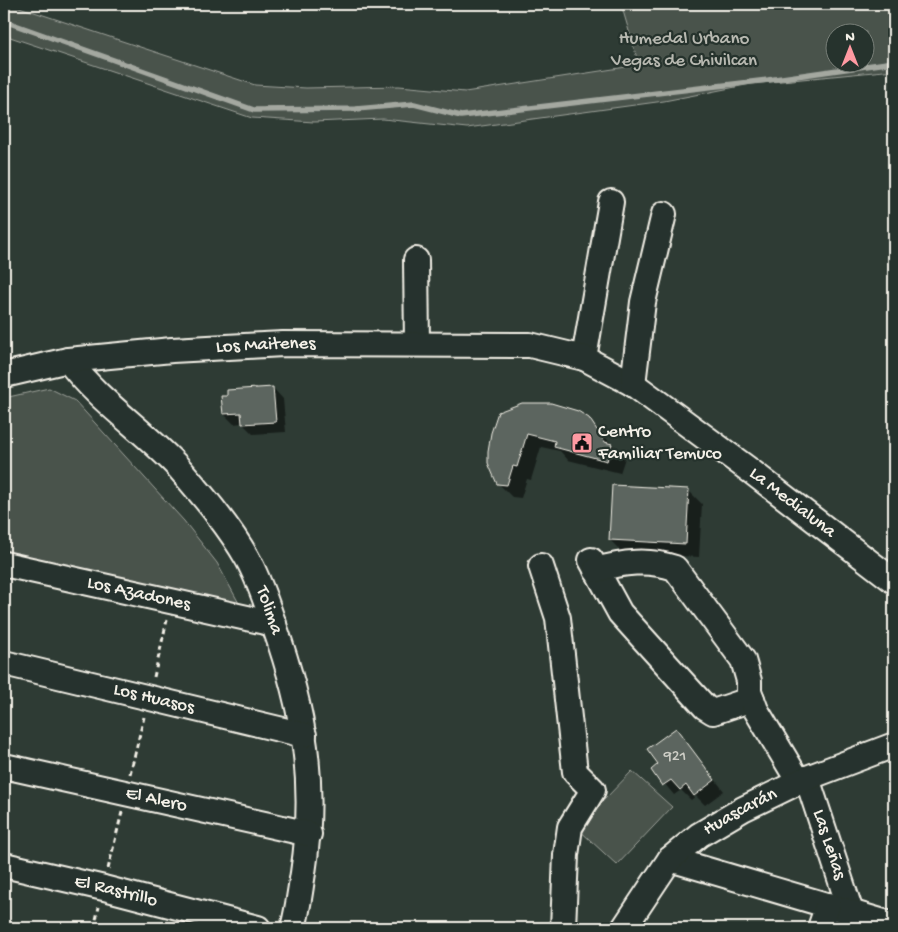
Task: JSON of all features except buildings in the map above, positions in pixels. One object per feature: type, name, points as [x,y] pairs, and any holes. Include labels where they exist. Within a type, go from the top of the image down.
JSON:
[{"type":"street","points":[[584,358],[611,202]]},
{"type":"street","points":[[633,384],[643,302],[664,214]]},
{"type":"street","points":[[416,260],[417,344]]},
{"type":"street","name":"Los Maitenes","points":[[4,375],[68,360],[172,350],[283,344],[530,345]]},
{"type":"street","name":"La Medialuna","points":[[530,345],[584,358],[633,384],[894,581]]},
{"type":"street","name":"Tolima","points":[[68,360],[82,379],[177,467],[217,513],[247,558],[264,593],[293,683],[304,734],[310,790],[309,834],[293,928]]},
{"type":"street","name":"Las Leñas","points":[[752,699],[712,712],[705,707],[620,613],[593,565],[639,562],[675,568],[743,660],[756,710],[803,780],[851,912]]},
{"type":"street","name":"Los Azadones","points":[[4,564],[274,624]]},
{"type":"street","points":[[541,566],[558,618],[575,772],[593,790],[570,827],[566,855],[563,928]]},
{"type":"street","name":"Los Huasos","points":[[4,663],[304,734]]},
{"type":"street","name":"Huascarán","points":[[624,928],[670,859],[699,835],[803,780],[894,745]]},
{"type":"street","name":"El Alero","points":[[4,766],[309,834]]},
{"type":"street","points":[[670,859],[894,925]]},
{"type":"street","name":"El Rastrillo","points":[[4,865],[104,888],[258,928]]},
{"type":"street","points":[[820,928],[828,905]]},
{"type":"path","points":[[94,928],[172,602]]},
{"type":"green space","name":"Humedal Urbano Vegas de Chivilcan","points":[[4,4],[10,4],[255,85],[306,88],[399,86],[465,92],[639,65],[621,4],[894,4],[894,70],[876,72],[876,22],[826,22],[826,72],[874,72],[751,84],[664,101],[467,128],[383,119],[314,122],[252,118],[4,35]]},
{"type":"green space","points":[[49,388],[75,401],[184,521],[217,563],[241,607],[4,555],[4,398]]},
{"type":"green space","points":[[632,771],[672,807],[617,865],[577,828]]},
{"type":"waterway","points":[[4,21],[254,110],[356,109],[414,104],[461,116],[768,80],[894,62]]},
{"type":"place","name":"Centro Familiar Temuco","points":[[582,443]]}]
